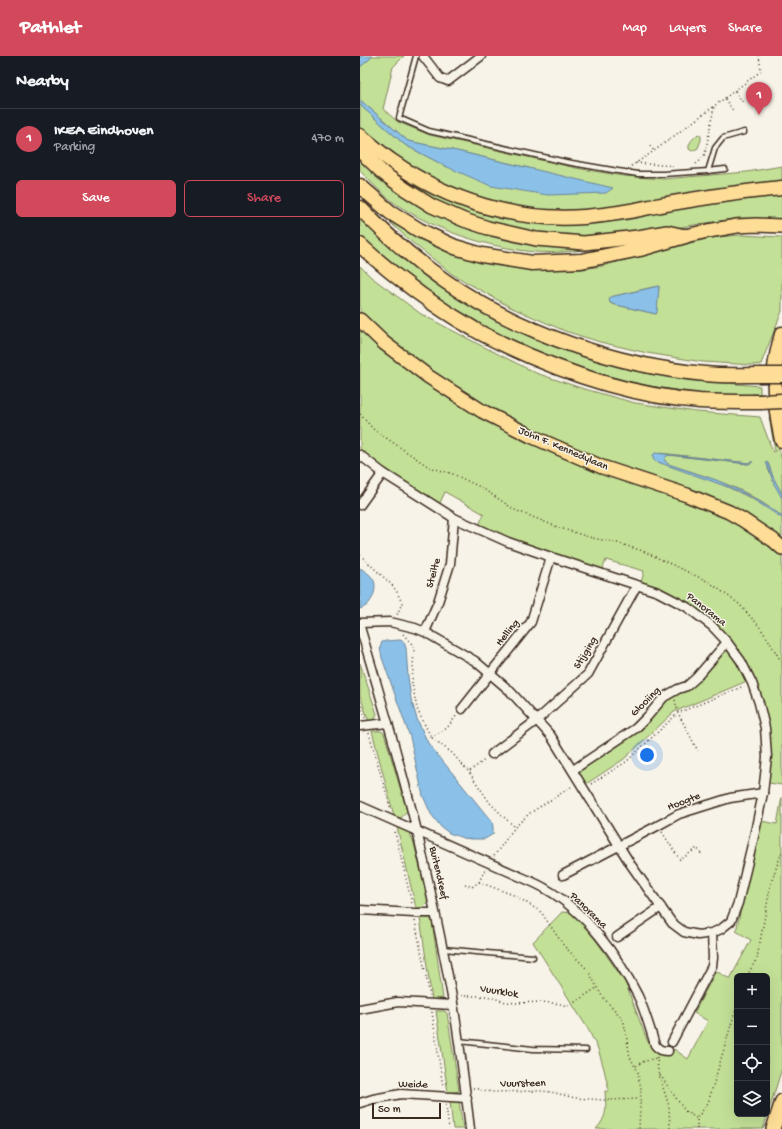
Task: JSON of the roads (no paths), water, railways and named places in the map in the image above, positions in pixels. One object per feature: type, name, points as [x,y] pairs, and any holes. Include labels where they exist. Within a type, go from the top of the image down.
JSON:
[{"type":"highway","points":[[360,136],[393,162],[416,177],[443,190],[470,202],[491,208],[538,217],[583,217],[630,212],[751,191],[782,188]]},
{"type":"highway","points":[[360,151],[383,172],[432,206],[464,220],[488,228],[536,239],[584,243],[638,238],[667,232],[685,236]]},
{"type":"highway","points":[[360,186],[390,212],[419,230],[455,247],[482,255],[532,263],[581,261],[640,249],[685,236],[737,226],[782,226]]},
{"type":"highway","points":[[360,208],[377,226],[401,247],[446,281],[498,313],[558,339],[599,353],[646,365],[676,370],[706,374],[782,375]]},
{"type":"highway","points":[[360,245],[405,283],[449,314],[475,330],[540,361],[589,378],[635,391],[699,400],[760,402],[782,401]]},
{"type":"highway","name":"John F. Kennedylaan","points":[[360,320],[384,343],[428,377],[482,411],[531,436],[602,467],[687,495],[729,512],[773,540],[782,548]]},
{"type":"highway","points":[[782,334],[775,368],[774,388],[778,422],[782,440]]},
{"type":"highway","points":[[773,1129],[782,1101]]},
{"type":"street","points":[[423,56],[440,78],[448,80],[482,56]]},
{"type":"street","name":"Panorama","points":[[360,455],[383,473],[454,518],[508,542],[658,592],[687,607],[712,626],[727,642],[741,661],[752,683],[759,703],[765,728],[767,757],[763,793],[755,832],[738,903],[731,921],[721,929],[712,933],[698,935],[684,932],[672,923],[619,846],[551,736],[509,690],[490,673],[475,661],[425,632],[390,622],[360,623]]},
{"type":"street","points":[[360,505],[383,473]]},
{"type":"street","name":"Steilte","points":[[425,632],[438,602],[450,564],[454,518]]},
{"type":"street","name":"Helling","points":[[490,673],[531,622],[551,557]]},
{"type":"street","name":"Stijging","points":[[537,720],[588,674],[637,585]]},
{"type":"street","name":"Buitendreef","points":[[360,627],[417,830],[453,1001],[470,1129]]},
{"type":"street","name":"Glooiing","points":[[573,770],[636,728],[648,717],[664,697],[687,686],[696,678],[727,642]]},
{"type":"street","points":[[462,709],[490,673]]},
{"type":"street","points":[[492,754],[537,720]]},
{"type":"street","points":[[364,726],[388,723]]},
{"type":"street","name":"Hoogte","points":[[619,846],[687,811],[730,798],[763,793]]},
{"type":"street","name":"Panorama","points":[[360,806],[417,830],[487,865],[547,889],[570,906],[592,926],[624,971],[643,1010],[655,1045],[658,1049],[668,1051]]},
{"type":"street","points":[[563,875],[619,846]]},
{"type":"street","name":"Panorama","points":[[618,937],[660,907]]},
{"type":"street","points":[[360,910],[435,913]]},
{"type":"street","points":[[672,1042],[712,966],[712,933]]},
{"type":"street","points":[[360,1009],[398,1002],[431,1004],[453,1001]]},
{"type":"street","name":"Weide","points":[[360,1103],[401,1094],[467,1098]]},
{"type":"lane","points":[[416,56],[398,118],[429,131],[566,162],[638,174],[663,174],[725,169]]},
{"type":"lane","points":[[708,171],[715,148],[723,138],[744,132]]},
{"type":"lane","points":[[443,949],[533,957]]},
{"type":"lane","points":[[459,1041],[533,1049],[586,1050]]},
{"type":"water","points":[[360,56],[373,56],[360,67]]},
{"type":"water","points":[[360,100],[408,141],[457,151],[613,188],[606,193],[548,195],[491,186],[445,166],[405,145],[361,106]]},
{"type":"water","points":[[659,286],[656,314],[612,304],[609,301],[610,297]]},
{"type":"water","points":[[655,453],[749,463],[753,462],[748,464],[669,455],[664,459],[668,464],[716,480],[741,491],[782,516],[782,518],[748,496],[728,487],[655,461],[653,459],[653,455]]},
{"type":"water","points":[[766,462],[768,463],[773,477],[782,494],[782,498],[774,484]]},
{"type":"water","points":[[360,568],[366,571],[373,579],[375,589],[369,604],[360,609]]},
{"type":"water","points":[[400,640],[404,642],[406,648],[411,699],[417,719],[428,743],[492,822],[493,834],[485,839],[463,838],[449,833],[441,827],[431,814],[423,796],[410,737],[382,658],[380,648],[382,642]]},
{"type":"place","name":"IKEA Eindhoven","points":[[759,115]]}]
